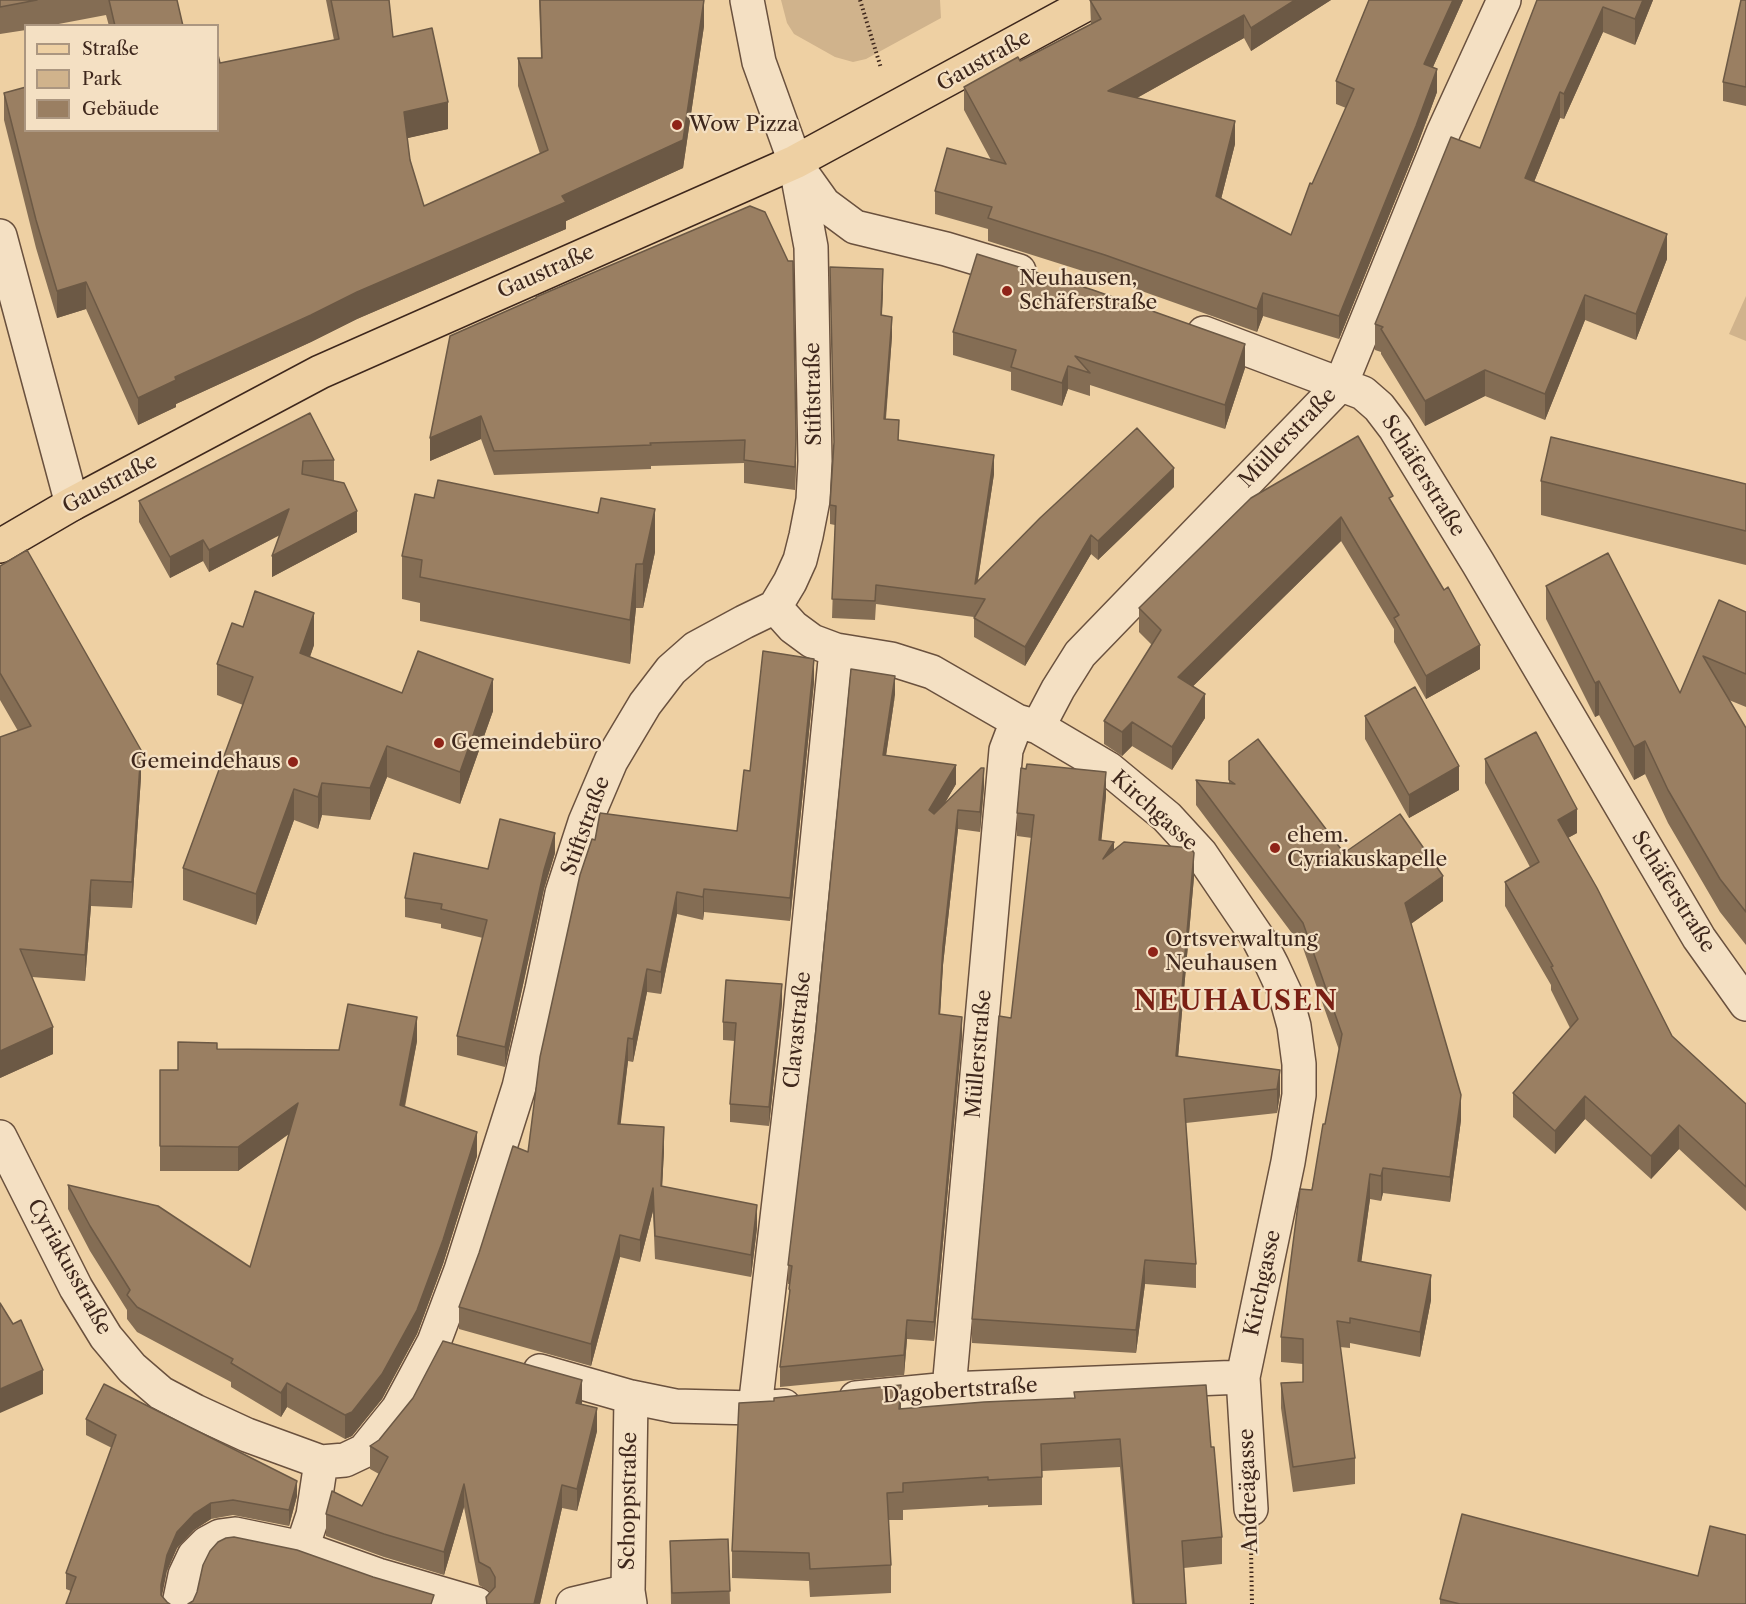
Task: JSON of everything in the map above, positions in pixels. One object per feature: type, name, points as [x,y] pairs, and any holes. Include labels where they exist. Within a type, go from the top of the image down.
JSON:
[{"type":"main road","name":"Gaustraße","points":[[0,546],[72,504],[320,372],[795,162],[1094,0]]},
{"type":"street","points":[[747,0],[759,62],[795,162],[824,204],[855,227],[982,259],[1046,279]]},
{"type":"street","name":"Müllerstraße","points":[[949,1389],[1006,750],[1058,689],[1080,654],[1341,384],[1443,133],[1504,0]]},
{"type":"street","name":"Stiftstraße","points":[[446,1345],[461,1270],[519,1087],[562,893],[585,822],[611,761],[645,704],[671,670],[696,648],[775,607],[800,560],[813,500],[815,461],[811,247],[795,162]]},
{"type":"street","points":[[0,236],[72,504]]},
{"type":"street","name":"Schäferstraße","points":[[1177,323],[1363,393],[1379,407],[1395,428],[1478,563],[1699,938],[1746,1004]]},
{"type":"street","name":"Kirchgasse","points":[[775,607],[793,627],[812,641],[836,650],[891,659],[932,672],[1109,769],[1167,817],[1188,839],[1201,854],[1257,938],[1285,993],[1294,1026],[1299,1064],[1299,1095],[1288,1162],[1243,1377]]},
{"type":"street","name":"Clavastraße","points":[[755,1408],[797,1046],[836,650]]},
{"type":"street","name":"Cyriakusstraße","points":[[0,1137],[76,1288],[106,1337],[132,1368],[161,1393],[195,1411],[247,1435],[321,1462],[345,1461],[364,1451],[446,1345]]},
{"type":"street","name":"Dagobertstraße","points":[[515,1364],[631,1397],[675,1406],[755,1408],[949,1389],[1243,1377]]},
{"type":"street","name":"Andreägasse","points":[[1243,1377],[1251,1509]]},
{"type":"street","name":"Schoppstraße","points":[[629,1598],[631,1397]]},
{"type":"street","points":[[302,1548],[313,1515],[321,1462]]},
{"type":"street","points":[[179,1604],[185,1575],[194,1556],[207,1543],[220,1536],[235,1534],[302,1548],[378,1575],[477,1604]]},
{"type":"street","points":[[573,1604],[629,1598]]},
{"type":"path","points":[[860,0],[892,110]]},
{"type":"path","name":"Andreägasse","points":[[1251,1509],[1252,1604]]},
{"type":"green space","points":[[781,0],[940,0],[941,18],[866,59],[853,62],[835,57],[794,34],[787,23]]},
{"type":"green space","points":[[1746,296],[1746,341],[1729,334]]},
{"type":"building","points":[[0,0],[37,0],[0,7]]},
{"type":"building","points":[[109,0],[177,0],[183,24],[115,24]]},
{"type":"building","points":[[331,0],[389,0],[393,37],[432,28],[448,102],[404,112],[410,160],[424,206],[548,150],[518,58],[542,58],[540,0],[704,0],[683,140],[562,196],[566,202],[357,292],[175,377],[176,380],[138,398],[86,282],[57,291],[36,220],[4,93],[24,88],[24,132],[219,132],[219,59],[220,63],[339,39]]},
{"type":"building","points":[[1090,0],[1295,0],[1251,28],[1244,15],[1108,91],[1235,121],[1216,196],[1291,235],[1310,183],[1312,184],[1354,89],[1336,81],[1369,0],[1453,0],[1424,64],[1437,69],[1339,316],[1263,293],[1257,309],[1105,255],[988,218],[992,207],[935,191],[947,148],[1006,164],[964,87],[1018,57],[1020,61],[1101,19]]},
{"type":"building","points":[[1537,0],[1643,0],[1635,19],[1603,7],[1564,94],[1560,92],[1525,178],[1667,234],[1636,314],[1585,295],[1545,394],[1485,370],[1425,401],[1381,329],[1383,327],[1375,324],[1451,137],[1480,148]]},
{"type":"building","points":[[1741,0],[1746,0],[1746,87],[1723,82]]},
{"type":"building","points":[[750,206],[765,212],[788,261],[793,261],[795,467],[744,460],[745,440],[494,451],[481,416],[430,438],[450,336]]},
{"type":"building","points":[[977,254],[1093,290],[1245,344],[1225,405],[1075,356],[1090,373],[1068,366],[1062,383],[1011,367],[1016,350],[953,332]]},
{"type":"building","points":[[830,267],[883,269],[881,315],[892,317],[884,419],[899,420],[898,440],[994,455],[975,584],[1040,518],[1137,428],[1174,468],[1098,541],[1091,535],[1025,647],[974,618],[985,599],[876,585],[875,601],[832,599],[836,506],[830,505],[834,442]]},
{"type":"building","points":[[310,413],[334,460],[303,461],[302,474],[344,483],[357,511],[272,556],[289,509],[209,550],[203,540],[170,557],[139,501]]},
{"type":"building","points":[[1358,436],[1393,496],[1389,498],[1444,590],[1448,587],[1480,645],[1426,676],[1394,618],[1399,615],[1341,517],[1178,677],[1205,694],[1172,747],[1132,722],[1122,732],[1104,721],[1161,630],[1139,608],[1251,498]]},
{"type":"building","points":[[1551,437],[1746,484],[1746,531],[1541,481]]},
{"type":"building","points":[[438,480],[598,513],[601,498],[655,509],[643,564],[636,564],[630,620],[420,577],[422,560],[402,556],[415,494],[434,498]]},
{"type":"building","points":[[27,550],[141,750],[132,882],[91,880],[85,955],[20,949],[53,1027],[0,1051],[0,737],[31,726],[0,673],[0,566]]},
{"type":"building","points":[[1608,553],[1680,693],[1719,600],[1746,612],[1746,674],[1703,656],[1746,728],[1746,912],[1720,879],[1668,790],[1645,741],[1634,747],[1599,681],[1595,683],[1546,586]]},
{"type":"building","points":[[255,591],[314,613],[300,653],[402,693],[418,651],[493,679],[460,772],[387,746],[370,788],[322,783],[318,797],[294,789],[256,894],[183,868],[253,677],[217,664],[232,623],[243,627]]},
{"type":"building","points":[[763,651],[814,659],[790,898],[704,889],[703,897],[677,892],[661,972],[647,969],[633,1039],[628,1038],[618,1124],[664,1127],[661,1186],[757,1205],[751,1255],[655,1236],[653,1188],[640,1240],[620,1235],[591,1344],[459,1307],[513,1146],[528,1152],[540,1057],[580,875],[592,839],[595,840],[600,813],[737,831],[744,770],[750,771]]},
{"type":"building","points":[[851,669],[895,676],[883,755],[956,765],[929,810],[934,814],[981,768],[984,768],[980,812],[958,810],[943,946],[939,1014],[962,1017],[934,1322],[907,1320],[904,1355],[780,1367],[792,1266],[788,1265],[816,1029]]},
{"type":"building","points":[[1415,687],[1459,766],[1409,795],[1365,716]]},
{"type":"building","points":[[1536,732],[1577,809],[1558,820],[1597,888],[1672,1036],[1746,1104],[1746,1187],[1679,1125],[1651,1156],[1585,1096],[1555,1131],[1513,1093],[1578,1019],[1551,967],[1553,966],[1505,882],[1539,862],[1485,759]]},
{"type":"building","points":[[1258,739],[1344,853],[1400,814],[1443,876],[1405,903],[1461,1095],[1450,1177],[1383,1168],[1381,1176],[1370,1174],[1358,1261],[1431,1275],[1420,1332],[1350,1318],[1350,1323],[1337,1321],[1355,1458],[1293,1467],[1281,1383],[1303,1382],[1303,1339],[1281,1337],[1300,1189],[1312,1190],[1342,1034],[1303,923],[1196,780],[1235,784],[1229,780],[1229,761]]},
{"type":"building","points":[[1027,764],[1106,772],[1099,840],[1114,842],[1103,859],[1124,842],[1191,848],[1194,853],[1176,1056],[1280,1070],[1277,1089],[1184,1099],[1196,1264],[1145,1260],[1136,1330],[972,1319],[999,1016],[1011,1018],[1034,815],[1017,813],[1021,768],[1026,769]]},
{"type":"building","points":[[500,819],[555,833],[544,870],[505,1047],[457,1036],[487,920],[441,909],[442,904],[405,898],[414,853],[488,869]]},
{"type":"building","points":[[726,980],[782,984],[769,1107],[730,1104],[736,1023],[723,1022]]},
{"type":"building","points":[[348,1004],[417,1017],[400,1105],[477,1132],[443,1240],[417,1310],[382,1374],[352,1412],[345,1415],[287,1383],[281,1393],[231,1363],[233,1359],[137,1307],[127,1295],[130,1290],[90,1226],[68,1185],[158,1206],[250,1267],[298,1103],[238,1147],[160,1146],[160,1070],[178,1070],[178,1042],[217,1043],[217,1049],[339,1050]]},
{"type":"building","points":[[0,1303],[13,1324],[21,1320],[43,1370],[0,1389]]},
{"type":"building","points":[[443,1341],[582,1380],[576,1403],[597,1408],[577,1489],[562,1485],[534,1604],[487,1604],[486,1597],[495,1587],[495,1577],[490,1568],[479,1562],[464,1484],[444,1552],[326,1514],[332,1491],[362,1506],[388,1457],[370,1446],[379,1440],[413,1398]]},
{"type":"building","points":[[104,1384],[297,1481],[289,1510],[233,1500],[211,1503],[194,1514],[177,1532],[167,1555],[161,1595],[170,1604],[66,1604],[76,1577],[66,1573],[116,1435],[86,1419]]},
{"type":"building","points":[[901,1385],[899,1409],[1075,1398],[1074,1392],[1206,1385],[1222,1537],[1182,1541],[1186,1604],[1134,1604],[1120,1439],[1041,1444],[1042,1477],[988,1480],[988,1477],[903,1483],[903,1492],[887,1493],[891,1565],[810,1569],[809,1553],[732,1551],[739,1403],[774,1401],[774,1398]]},
{"type":"building","points":[[1462,1514],[1698,1576],[1710,1526],[1746,1535],[1746,1604],[1460,1604],[1440,1599]]},
{"type":"building","points":[[234,1537],[297,1550],[373,1577],[434,1595],[431,1604],[188,1604],[193,1601],[197,1592],[203,1565],[210,1551],[218,1542]]},
{"type":"building","points":[[728,1539],[730,1591],[672,1593],[670,1541]]},
{"type":"place","name":"Wow Pizza","points":[[677,125]]},
{"type":"place","name":"Neuhausen, Schäferstraße","points":[[1007,291]]},
{"type":"place","name":"Gemeindebüro","points":[[439,743]]},
{"type":"place","name":"Gemeindehaus","points":[[293,762]]},
{"type":"place","name":"ehem. Cyriakuskapelle","points":[[1275,848]]},
{"type":"place","name":"Ortsverwaltung Neuhausen","points":[[1153,952]]},
{"type":"district","name":"NEUHAUSEN","points":[[1236,1002]]}]
